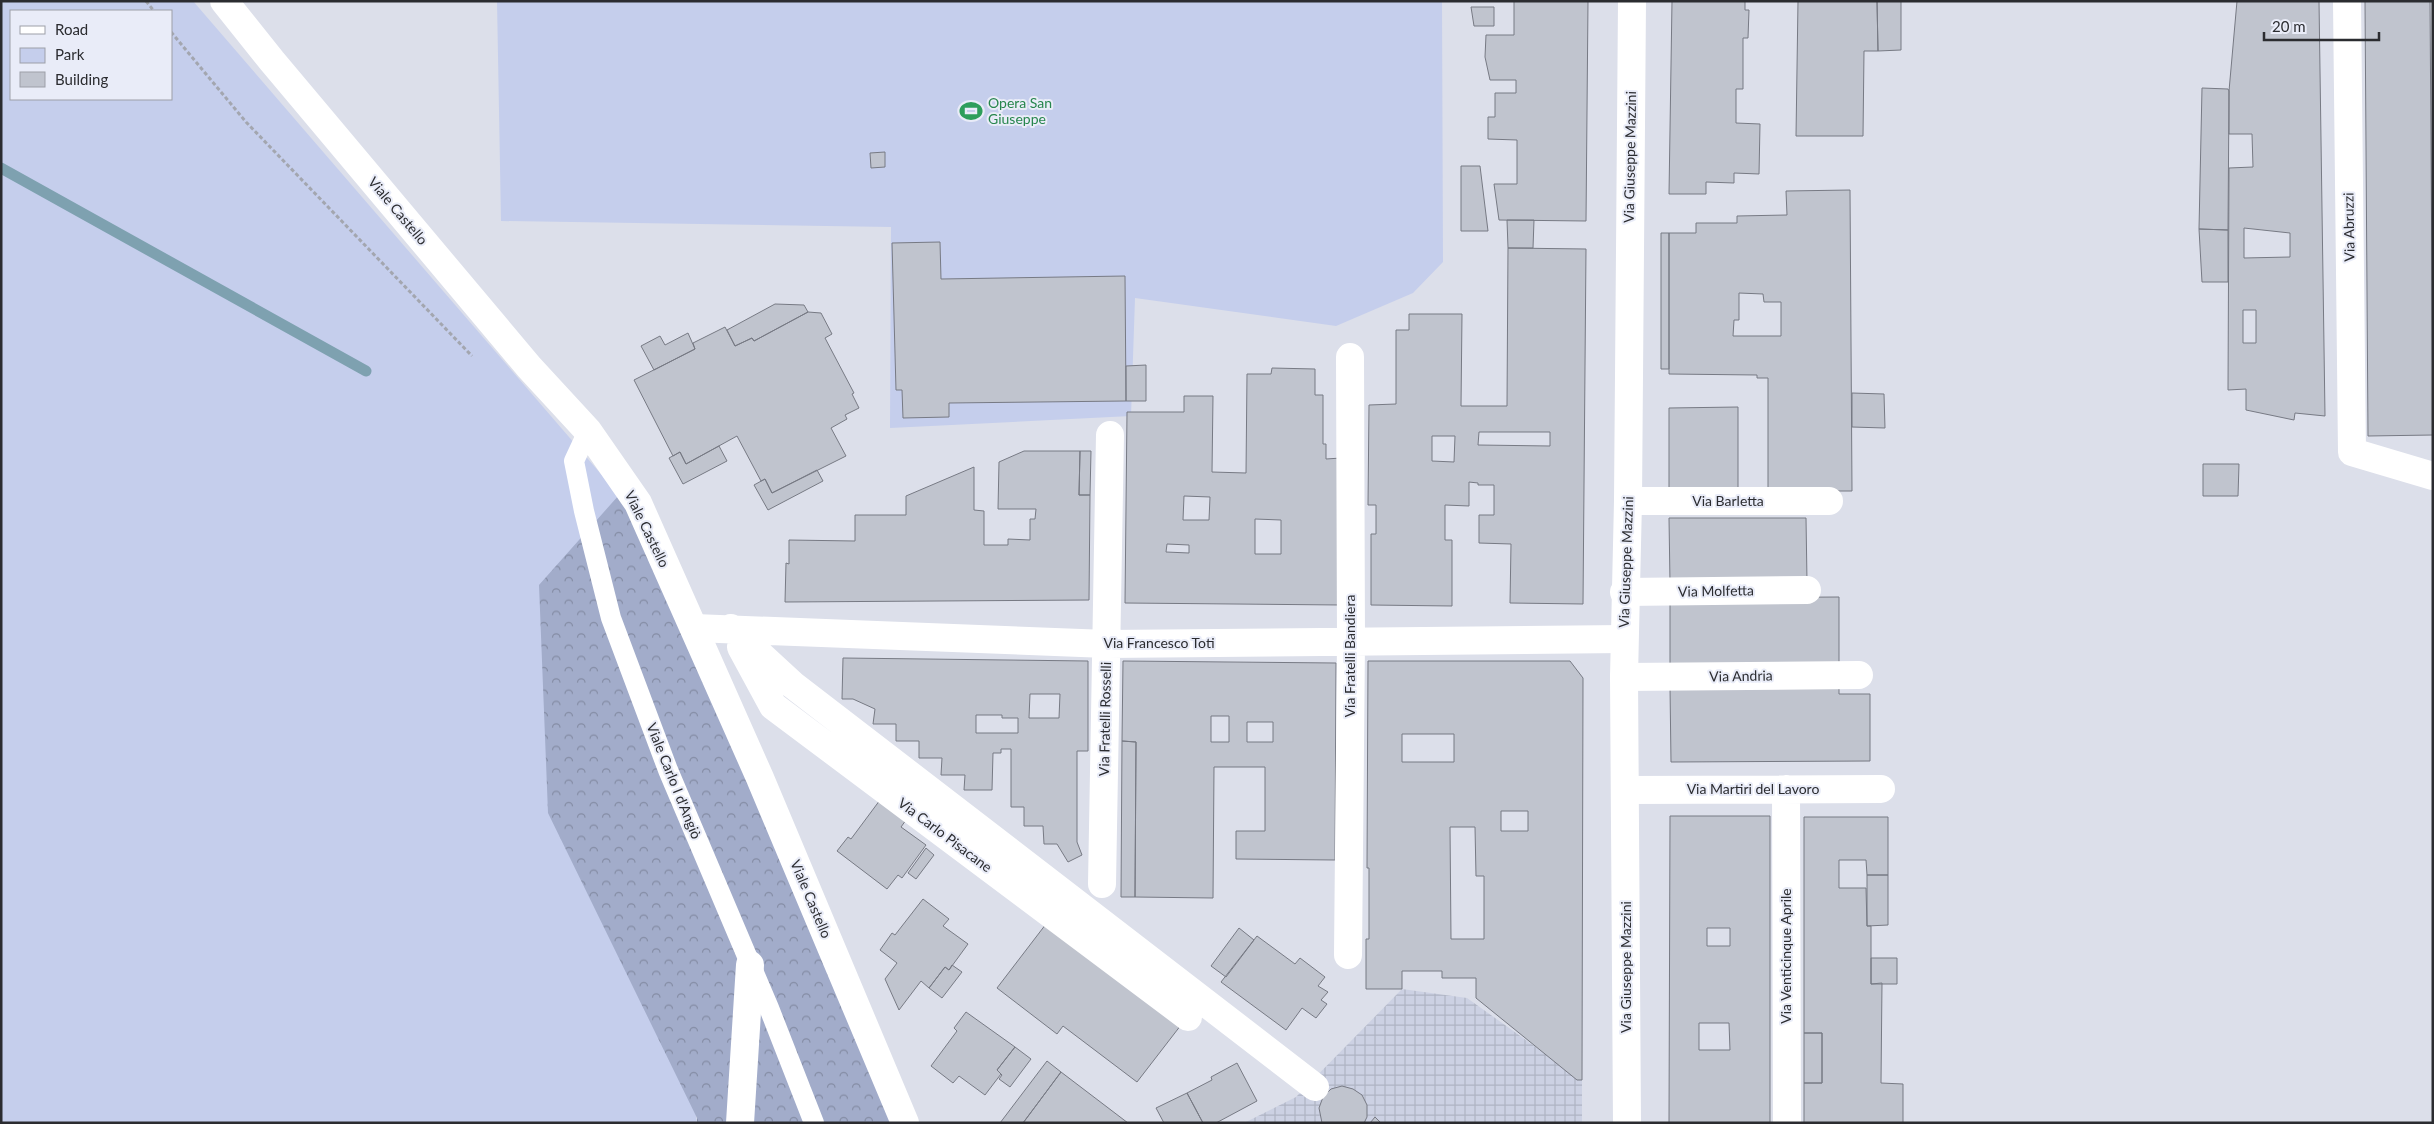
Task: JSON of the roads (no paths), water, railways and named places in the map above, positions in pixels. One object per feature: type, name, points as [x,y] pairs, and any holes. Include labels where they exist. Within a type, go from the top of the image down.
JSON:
[{"type":"street","name":"Viale Castello","points":[[224,1],[272,61],[529,367],[588,431],[638,503],[760,778],[905,1123]]},
{"type":"street","name":"Via Giuseppe Mazzini","points":[[1627,1123],[1624,592],[1628,501],[1632,1]]},
{"type":"street","name":"Via Abruzzi","points":[[2347,1],[2352,452],[2433,476]]},
{"type":"street","name":"Via Fratelli Bandiera","points":[[1348,955],[1351,643],[1350,357]]},
{"type":"street","name":"Via Fratelli Rosselli","points":[[1102,884],[1110,435]]},
{"type":"street","name":"Via Barletta","points":[[1628,501],[1829,501]]},
{"type":"street","name":"Via Molfetta","points":[[1624,592],[1807,590]]},
{"type":"street","name":"Via Francesco Toti","points":[[694,628],[1106,644],[1624,639]]},
{"type":"street","points":[[731,628],[793,685],[1315,1087]]},
{"type":"street","name":"Via Carlo Pisacane","points":[[731,628],[773,706],[1188,1017]]},
{"type":"street","name":"Via Andria","points":[[1624,677],[1859,675]]},
{"type":"street","name":"Via Venticinque Aprile","points":[[1786,789],[1787,1123]]},
{"type":"street","name":"Via Martiri del Lavoro","points":[[1626,790],[1881,789]]},
{"type":"street","points":[[740,1123],[750,965]]},
{"type":"lane","name":"Viale Carlo I d'Angiò","points":[[588,431],[574,461],[584,511],[611,618],[668,770],[814,1123]]},
{"type":"waterway","points":[[1,168],[366,371]]},
{"type":"place","name":"Opera San Giuseppe","points":[[971,111]]}]
